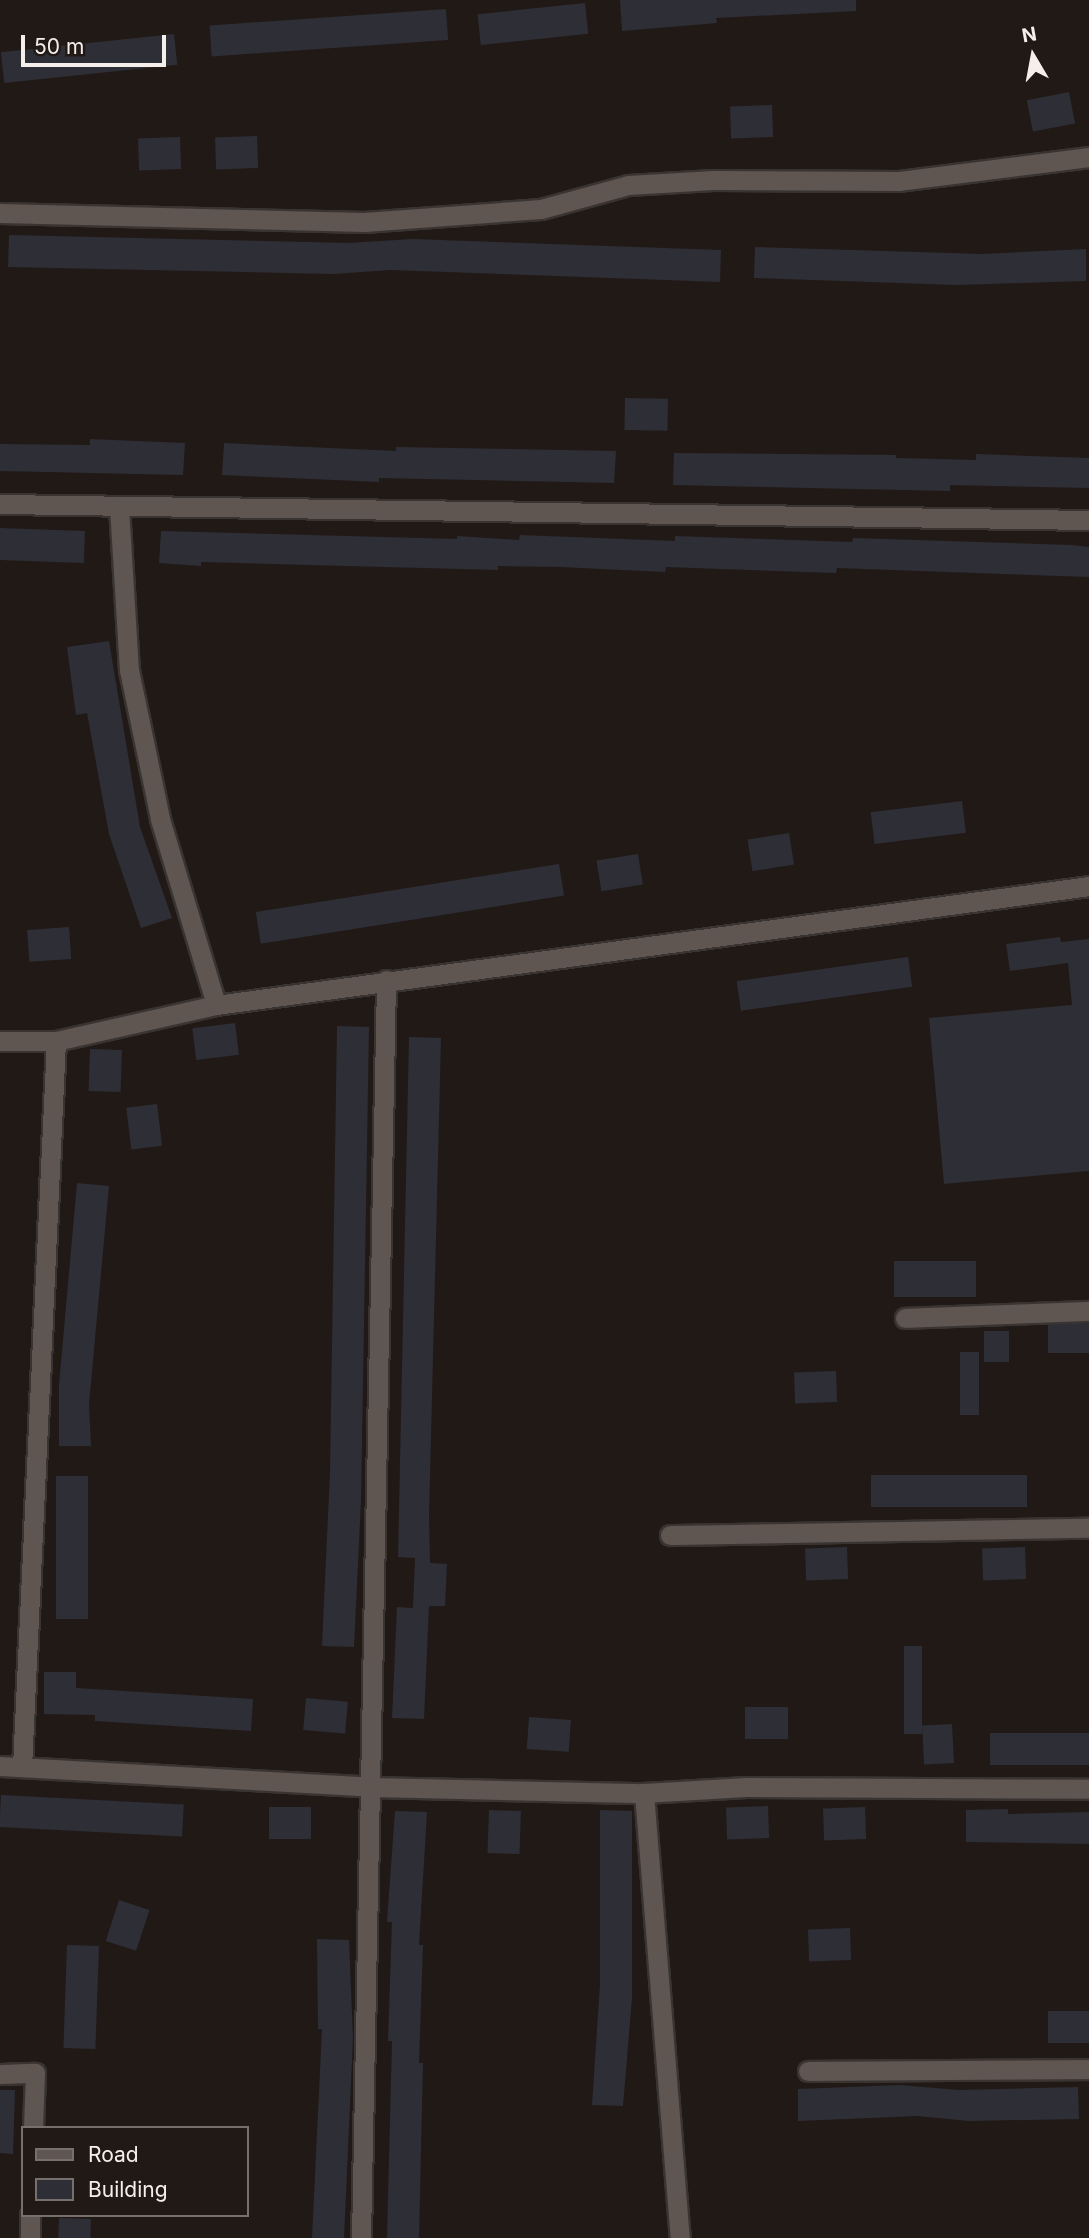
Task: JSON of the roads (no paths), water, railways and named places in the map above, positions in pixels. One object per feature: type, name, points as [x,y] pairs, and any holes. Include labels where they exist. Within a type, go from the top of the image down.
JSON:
[{"type":"street","points":[[0,213],[364,222],[541,209],[628,185],[713,180],[899,181],[1089,157]]},
{"type":"street","points":[[0,504],[1089,520]]},
{"type":"street","points":[[119,507],[129,670],[160,819],[216,1005]]},
{"type":"street","points":[[0,1041],[56,1041],[216,1005],[1089,886]]},
{"type":"street","points":[[361,2238],[386,980]]},
{"type":"street","points":[[22,1767],[56,1041]]},
{"type":"street","points":[[905,1318],[1089,1311]]},
{"type":"street","points":[[670,1535],[1089,1528]]},
{"type":"street","points":[[0,1766],[372,1787],[644,1793],[746,1787],[1089,1789]]},
{"type":"street","points":[[644,1793],[680,2238]]},
{"type":"street","points":[[808,2071],[1089,2069]]},
{"type":"street","points":[[0,2074],[35,2073],[33,2126]]},
{"type":"street","points":[[30,2217],[30,2238]]}]
